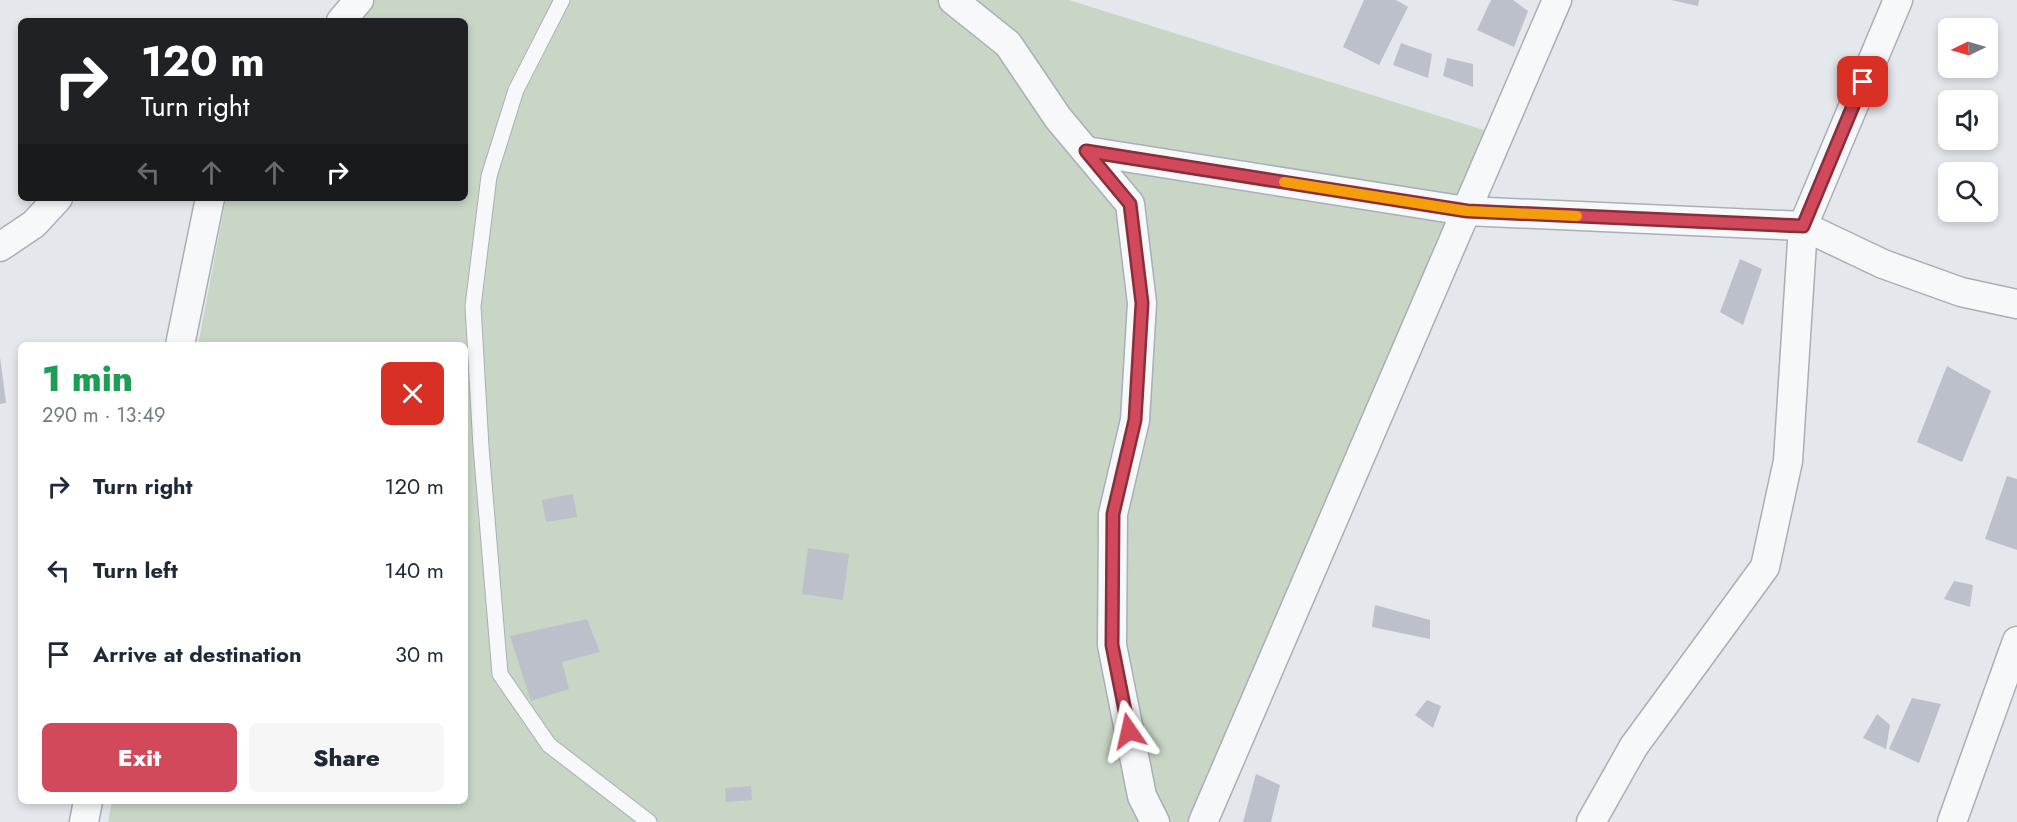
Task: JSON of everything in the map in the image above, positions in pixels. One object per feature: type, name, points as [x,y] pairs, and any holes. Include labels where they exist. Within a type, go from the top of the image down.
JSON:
[{"type":"street","points":[[344,18],[359,0]]},
{"type":"street","points":[[953,0],[1008,44],[1058,118],[1130,204],[1142,303],[1135,420],[1113,514],[1112,645],[1142,796],[1155,822]]},
{"type":"street","points":[[1203,822],[1557,0]]},
{"type":"street","points":[[1591,822],[1634,746],[1765,567],[1788,461],[1803,226],[1898,0]]},
{"type":"street","points":[[1086,151],[1467,211],[1803,226],[1883,264],[1961,292],[2017,304]]},
{"type":"street","points":[[0,247],[34,224],[55,201]]},
{"type":"street","points":[[181,342],[209,201]]},
{"type":"street","points":[[1952,822],[2017,641]]},
{"type":"street","points":[[84,822],[87,804]]},
{"type":"lane","points":[[562,0],[516,90],[489,176],[473,306],[481,447],[501,674],[549,745],[649,822]]},
{"type":"green space","points":[[368,0],[1069,0],[1490,132],[1187,822],[108,822],[111,804],[468,804],[468,342],[199,342],[225,201],[468,201],[468,18],[351,18]]},
{"type":"building","points":[[1364,0],[1396,0],[1408,7],[1379,65],[1343,47]]},
{"type":"building","points":[[1491,0],[1513,0],[1528,11],[1514,47],[1477,30]]},
{"type":"building","points":[[1671,0],[1699,0],[1698,6]]},
{"type":"building","points":[[1401,43],[1432,54],[1428,78],[1393,65]]},
{"type":"building","points":[[1447,58],[1473,64],[1473,87],[1443,76]]},
{"type":"building","points":[[1740,259],[1762,269],[1743,325],[1720,312]]},
{"type":"building","points":[[0,357],[6,403],[0,404]]},
{"type":"building","points":[[1947,366],[1991,391],[1962,462],[1917,442]]},
{"type":"building","points":[[2007,476],[2017,479],[2017,550],[1985,539]]},
{"type":"building","points":[[573,494],[577,517],[546,522],[542,500]]},
{"type":"building","points":[[808,548],[849,554],[843,600],[802,594]]},
{"type":"building","points":[[1954,581],[1973,585],[1970,607],[1944,599]]},
{"type":"building","points":[[1375,605],[1430,620],[1430,639],[1372,627]]},
{"type":"building","points":[[587,619],[600,652],[562,662],[569,689],[531,701],[510,636]]},
{"type":"building","points":[[1912,698],[1941,704],[1919,763],[1889,749]]},
{"type":"building","points":[[1427,700],[1441,706],[1433,728],[1415,715]]},
{"type":"building","points":[[1877,714],[1890,725],[1886,749],[1863,738]]},
{"type":"building","points":[[1256,774],[1280,785],[1271,822],[1243,822]]},
{"type":"building","points":[[751,786],[752,800],[726,802],[725,788]]},
{"type":"slow traffic","points":[[1284,182],[1467,211],[1577,216]]},
{"type":"route","points":[[1129,731],[1112,645],[1113,514],[1135,420],[1142,303],[1130,204],[1086,151],[1467,211],[1803,226],[1863,82]]}]
